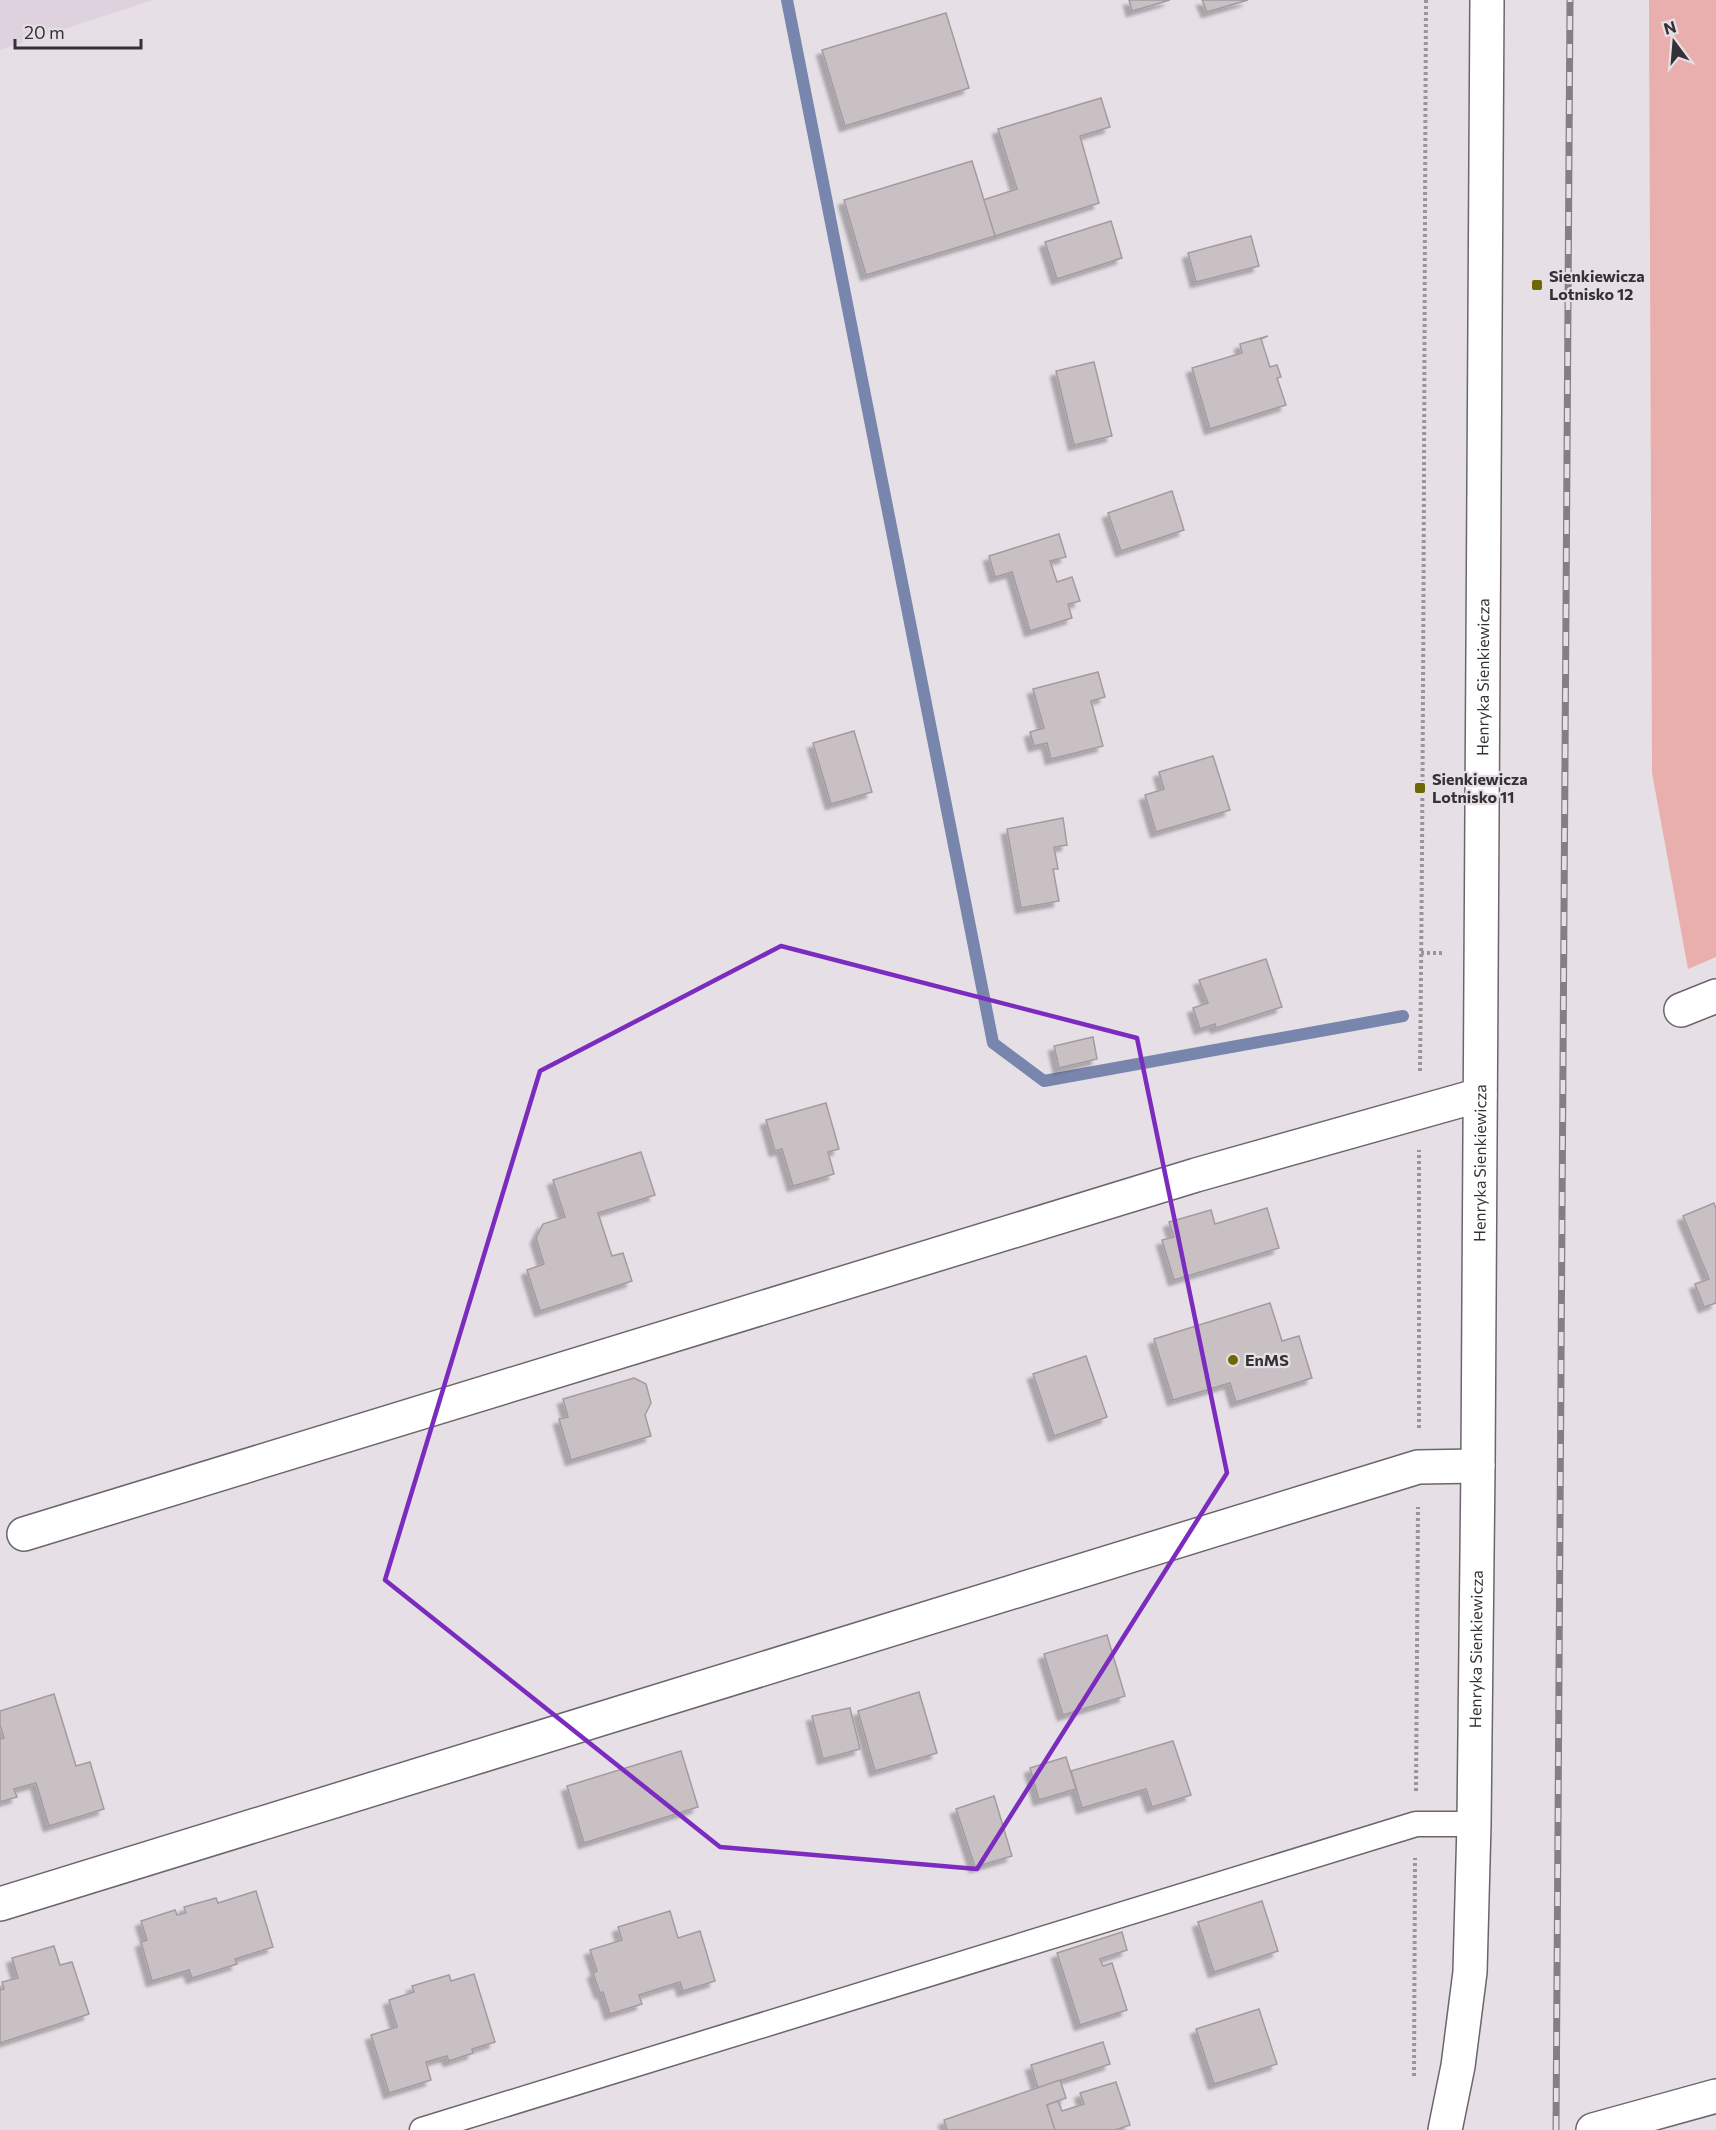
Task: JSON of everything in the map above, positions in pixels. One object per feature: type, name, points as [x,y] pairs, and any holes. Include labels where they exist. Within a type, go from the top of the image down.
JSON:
[{"type":"street","name":"Henryka Sienkiewicza","points":[[1445,2130],[1458,2066],[1470,1972],[1474,1824],[1487,0]]},
{"type":"street","points":[[1681,1011],[1716,996]]},
{"type":"street","points":[[24,1534],[1174,1182],[1480,1095]]},
{"type":"street","points":[[0,1904],[1419,1467],[1478,1466]]},
{"type":"street","points":[[1593,2130],[1716,2096]]},
{"type":"lane","points":[[422,2130],[1416,1824],[1474,1824]]},
{"type":"path","points":[[1419,1467],[1426,0]]},
{"type":"highlighted area","points":[[781,946],[1137,1038],[1227,1473],[977,1869],[720,1847],[385,1580],[540,1071]]},
{"type":"shaded area","points":[[0,0],[153,0],[0,50]]},
{"type":"shaded area","points":[[1649,0],[1716,0],[1716,957],[1688,969],[1652,773]]},
{"type":"building","points":[[1129,0],[1170,0],[1132,11]]},
{"type":"building","points":[[1202,0],[1248,0],[1207,12]]},
{"type":"building","points":[[946,13],[969,88],[845,126],[822,50]]},
{"type":"building","points":[[1101,98],[1110,127],[1080,136],[1099,203],[995,236],[983,200],[1017,189],[998,129]]},
{"type":"building","points":[[972,161],[995,236],[866,275],[844,200]]},
{"type":"building","points":[[1111,221],[1122,258],[1057,279],[1045,242]]},
{"type":"building","points":[[1251,236],[1259,266],[1196,282],[1188,253]]},
{"type":"building","points":[[1268,336],[1261,339],[1270,367],[1277,365],[1281,377],[1277,378],[1286,405],[1210,429],[1192,368],[1242,353],[1240,344]]},
{"type":"building","points":[[1094,362],[1112,436],[1074,445],[1056,371]]},
{"type":"building","points":[[1172,491],[1184,530],[1121,551],[1108,513]]},
{"type":"building","points":[[1059,534],[1066,557],[1050,561],[1057,582],[1072,577],[1080,601],[1068,604],[1072,618],[1030,631],[1012,572],[995,577],[989,556]]},
{"type":"building","points":[[1098,672],[1105,697],[1091,701],[1103,746],[1051,759],[1047,743],[1034,746],[1030,732],[1044,728],[1033,689]]},
{"type":"building","points":[[854,731],[872,792],[831,804],[813,743]]},
{"type":"building","points":[[1213,756],[1230,810],[1156,832],[1145,795],[1164,789],[1159,772]]},
{"type":"building","points":[[1063,818],[1067,845],[1054,847],[1058,869],[1053,869],[1059,901],[1021,908],[1007,829]]},
{"type":"building","points":[[1266,959],[1282,1007],[1216,1028],[1215,1024],[1200,1029],[1193,1008],[1208,1003],[1199,980]]},
{"type":"building","points":[[1093,1037],[1097,1059],[1059,1068],[1054,1046]]},
{"type":"building","points":[[826,1103],[839,1149],[828,1152],[834,1174],[793,1186],[782,1149],[775,1151],[766,1120]]},
{"type":"building","points":[[641,1152],[655,1195],[598,1213],[612,1256],[623,1253],[632,1281],[540,1311],[527,1270],[544,1264],[536,1238],[543,1224],[565,1217],[553,1180]]},
{"type":"building","points":[[1714,1203],[1716,1209],[1716,1303],[1704,1307],[1695,1284],[1709,1279],[1683,1216]]},
{"type":"building","points":[[1267,1208],[1279,1248],[1174,1280],[1162,1240],[1174,1237],[1169,1222],[1211,1210],[1215,1224]]},
{"type":"building","name":"EnMS","points":[[1270,1303],[1282,1341],[1299,1336],[1312,1378],[1236,1402],[1230,1383],[1173,1400],[1154,1339]]},
{"type":"building","points":[[1086,1356],[1107,1417],[1054,1436],[1033,1374]]},
{"type":"building","points":[[634,1378],[646,1384],[651,1403],[645,1415],[651,1436],[571,1460],[559,1419],[568,1417],[563,1399]]},
{"type":"building","points":[[1107,1635],[1125,1696],[1063,1715],[1044,1654]]},
{"type":"building","points":[[919,1692],[937,1753],[875,1771],[858,1711]]},
{"type":"building","points":[[54,1694],[76,1766],[90,1762],[104,1809],[49,1826],[36,1783],[14,1789],[17,1797],[0,1802],[0,1739],[4,1738],[0,1725],[0,1711]]},
{"type":"building","points":[[850,1708],[860,1749],[823,1759],[812,1716]]},
{"type":"building","points":[[1173,1741],[1191,1795],[1152,1807],[1146,1789],[1082,1808],[1071,1771]]},
{"type":"building","points":[[681,1751],[698,1807],[584,1843],[567,1786]]},
{"type":"building","points":[[1066,1757],[1076,1789],[1039,1800],[1030,1768]]},
{"type":"building","points":[[994,1796],[1012,1856],[975,1867],[956,1809]]},
{"type":"building","points":[[256,1891],[273,1947],[235,1959],[237,1964],[192,1978],[189,1970],[152,1981],[141,1942],[147,1940],[141,1921],[175,1910],[177,1915],[186,1913],[184,1907],[216,1898],[218,1903]]},
{"type":"building","points":[[1262,1901],[1278,1951],[1214,1972],[1198,1922]]},
{"type":"building","points":[[670,1911],[678,1938],[700,1931],[715,1981],[683,1991],[680,1982],[639,1995],[642,2004],[610,2014],[603,1992],[600,1993],[593,1973],[597,1971],[590,1950],[622,1940],[618,1927]]},
{"type":"building","points":[[1122,1932],[1127,1950],[1100,1959],[1103,1966],[1112,1963],[1127,2010],[1080,2025],[1057,1953]]},
{"type":"building","points":[[54,1946],[60,1965],[72,1962],[89,2014],[0,2043],[0,1990],[4,1989],[2,1982],[18,1978],[12,1958]]},
{"type":"building","points":[[474,1974],[495,2042],[472,2049],[473,2053],[449,2061],[447,2056],[426,2062],[431,2080],[389,2093],[371,2035],[397,2027],[389,2000],[414,1992],[412,1986],[449,1975],[451,1981]]},
{"type":"building","points":[[1259,2009],[1277,2064],[1214,2084],[1196,2029]]},
{"type":"building","points":[[1103,2042],[1110,2064],[1038,2088],[1031,2065]]},
{"type":"building","points":[[1060,2080],[1066,2098],[1047,2105],[1055,2130],[947,2130],[944,2120]]},
{"type":"building","points":[[1116,2082],[1130,2125],[1115,2130],[1055,2130],[1047,2105],[1058,2101],[1062,2111],[1084,2104],[1080,2093]]},
{"type":"waterway","points":[[787,0],[993,1043],[1044,1081],[1403,1016]]},
{"type":"railway","points":[[1556,2130],[1570,0]]},
{"type":"place","name":"Sienkiewicza Lotnisko 12","points":[[1537,285]]},
{"type":"place","name":"Sienkiewicza Lotnisko 11","points":[[1420,788]]},
{"type":"place","name":"EnMS","points":[[1233,1360]]}]
